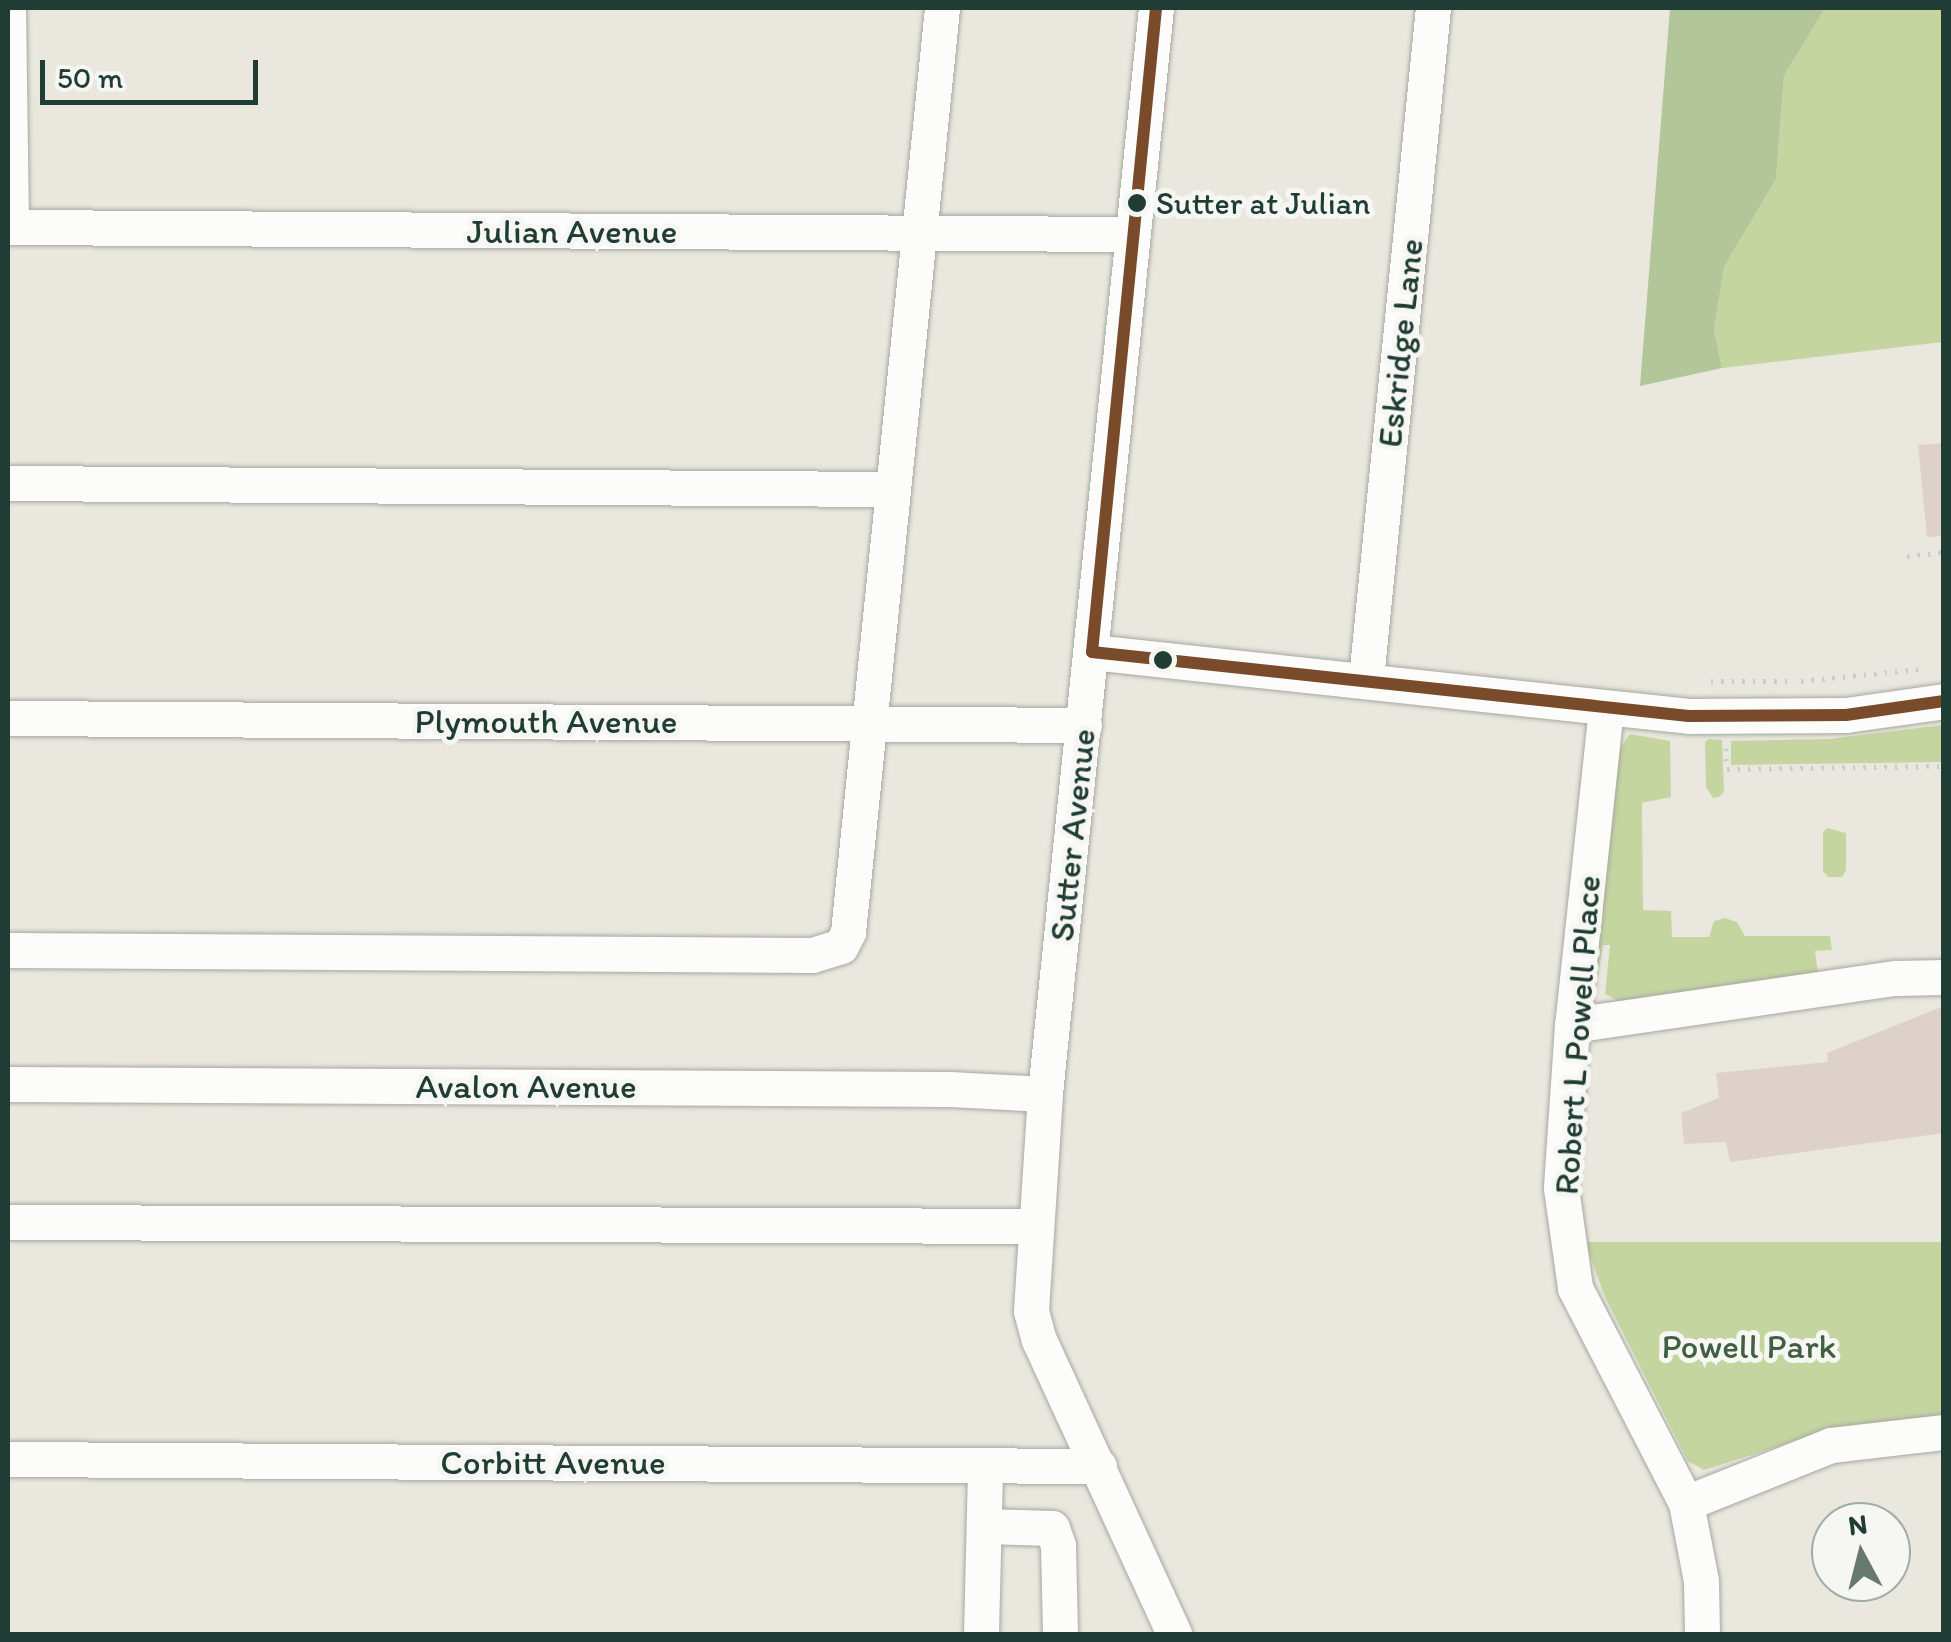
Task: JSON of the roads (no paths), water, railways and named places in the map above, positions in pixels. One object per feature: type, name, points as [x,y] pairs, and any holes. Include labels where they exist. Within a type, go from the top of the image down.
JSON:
[{"type":"street","points":[[8,8],[9,228]]},
{"type":"street","points":[[8,950],[828,953],[841,946],[848,932],[871,724],[942,8]]},
{"type":"street","name":"Sutter Avenue","points":[[1156,8],[1045,1094],[1031,1280],[1035,1325],[1174,1634]]},
{"type":"street","name":"Eskridge Lane","points":[[1366,679],[1434,8]]},
{"type":"street","name":"Julian Avenue","points":[[9,228],[1132,234]]},
{"type":"street","points":[[8,484],[892,490]]},
{"type":"street","points":[[1092,652],[1606,708],[1762,718],[1846,715],[1940,684]]},
{"type":"street","name":"Robert L Powell Place","points":[[1606,708],[1572,1025],[1561,1188],[1576,1288],[1686,1503],[1701,1582],[1702,1634]]},
{"type":"street","name":"Plymouth Avenue","points":[[8,718],[1084,725]]},
{"type":"street","points":[[1572,1025],[1896,978],[1944,977]]},
{"type":"street","name":"Avalon Avenue","points":[[8,1084],[930,1088],[1045,1094]]},
{"type":"street","points":[[8,1222],[1035,1226]]},
{"type":"street","points":[[1686,1503],[1831,1445],[1944,1432]]},
{"type":"street","name":"Corbitt Avenue","points":[[8,1458],[1099,1466]]},
{"type":"street","points":[[981,1634],[985,1465]]},
{"type":"street","points":[[984,1526],[1052,1528],[1058,1545],[1060,1634]]},
{"type":"place","name":"Sutter at Julian","points":[[1137,203]]},
{"type":"park label","name":"Powell Park","points":[[1749,1346]]}]
